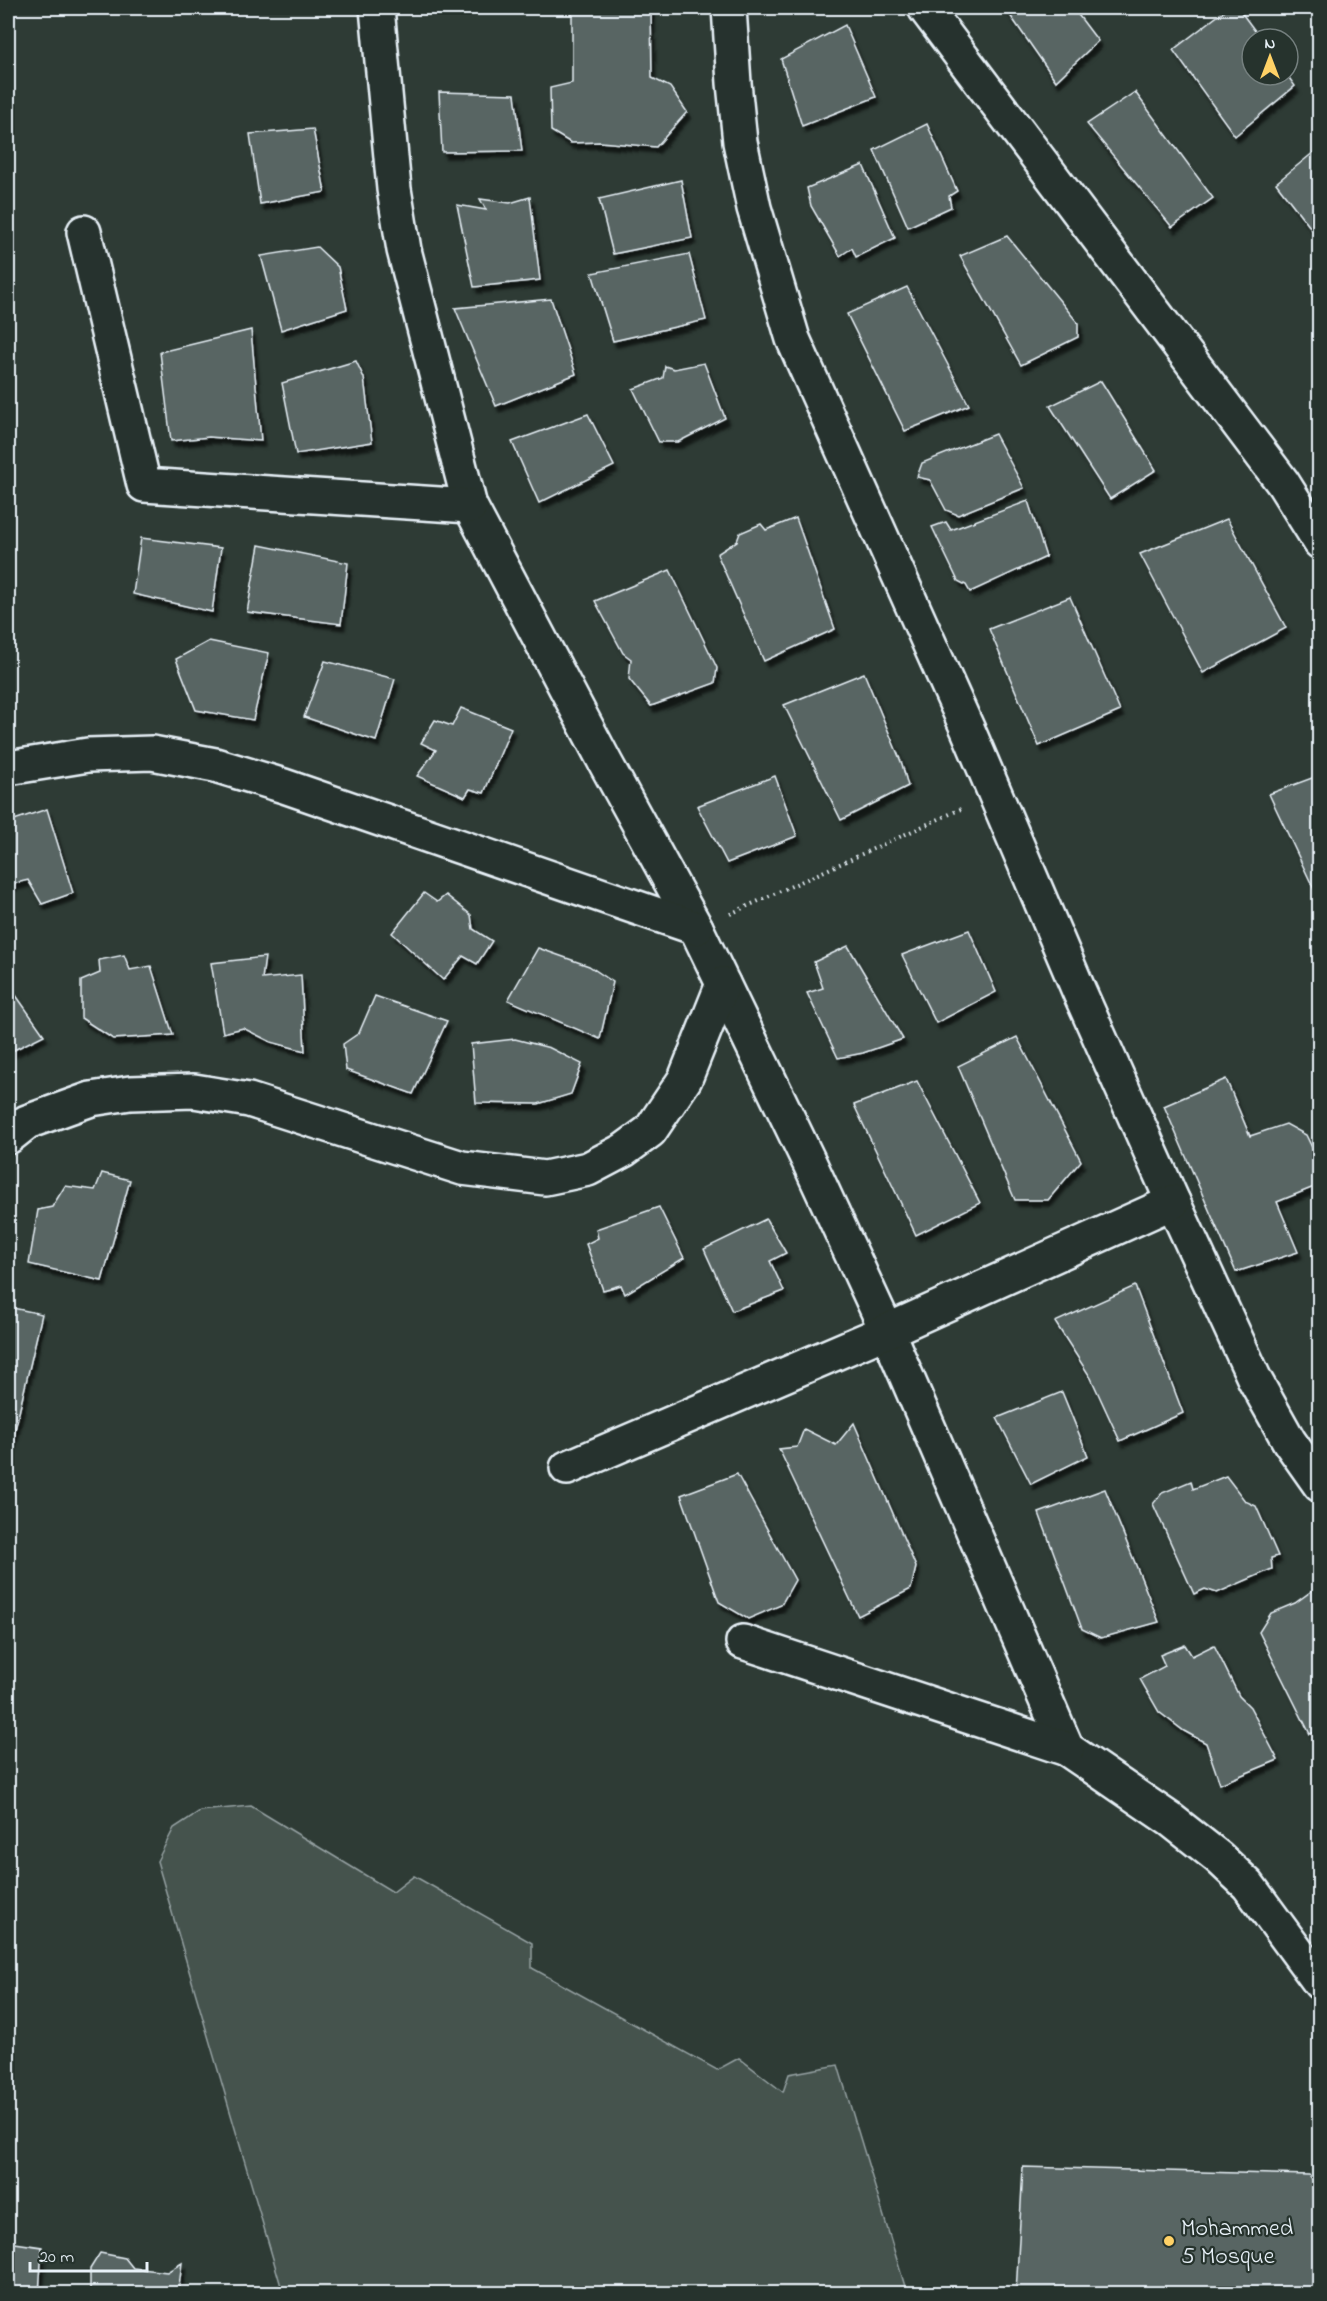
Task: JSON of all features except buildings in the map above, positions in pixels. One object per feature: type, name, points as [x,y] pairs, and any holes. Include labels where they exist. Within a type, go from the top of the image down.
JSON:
[{"type":"street","points":[[377,8],[394,189],[404,250],[470,506],[606,764],[696,928],[810,1164],[887,1331],[1067,1749]]},
{"type":"street","points":[[729,8],[741,142],[754,208],[793,339],[1173,1202],[1255,1380],[1289,1441],[1320,1485]]},
{"type":"street","points":[[925,8],[1282,483],[1320,542]]},
{"type":"street","points":[[84,232],[144,485],[470,506]]},
{"type":"street","points":[[8,768],[88,755],[152,753],[215,765],[284,786],[696,928]]},
{"type":"street","points":[[8,1137],[27,1122],[92,1099],[130,1093],[194,1091],[249,1100],[462,1168],[545,1178],[588,1169],[624,1150],[650,1131],[685,1078],[723,984]]},
{"type":"street","points":[[567,1468],[887,1331],[1173,1202]]},
{"type":"street","points":[[743,1642],[1067,1749],[1171,1820],[1233,1871],[1248,1885],[1320,1983]]},
{"type":"path","points":[[696,928],[995,794]]},
{"type":"shaded area","points":[[251,1806],[393,1892],[414,1876],[532,1943],[532,1968],[717,2070],[739,2058],[783,2092],[789,2074],[838,2065],[907,2293],[283,2293],[157,1861],[174,1828],[200,1811]]},
{"type":"place","name":"Mohammed 5 Mosque","points":[[1169,2241]]}]
